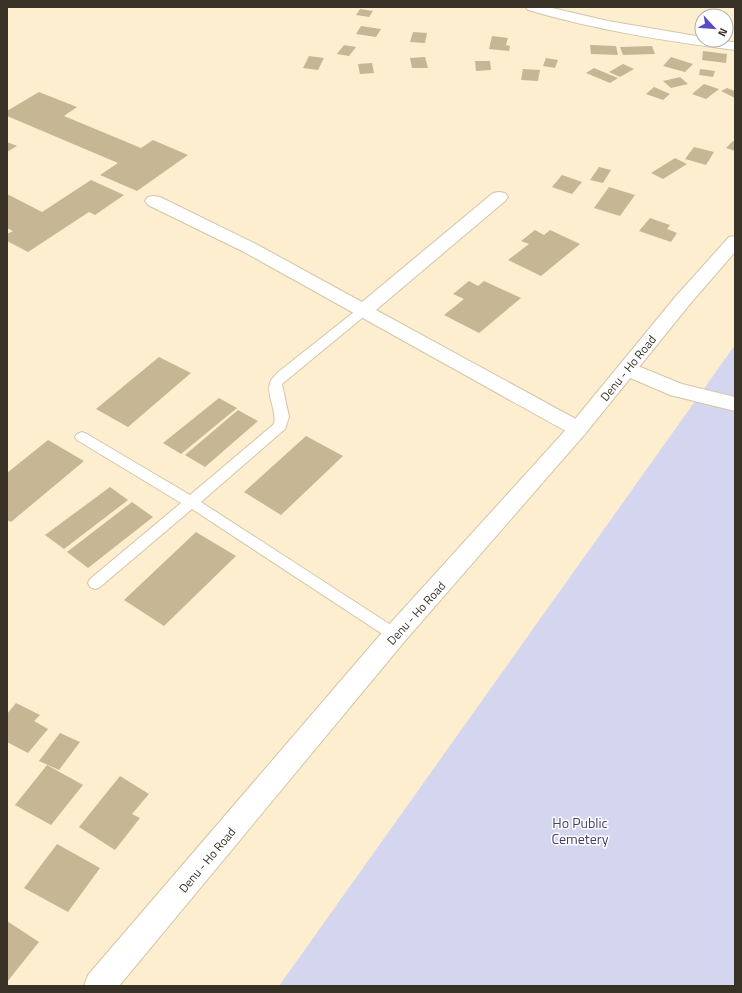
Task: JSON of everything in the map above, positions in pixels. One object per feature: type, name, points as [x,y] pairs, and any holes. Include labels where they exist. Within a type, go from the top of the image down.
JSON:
[{"type":"street","points":[[533,7],[604,24],[686,39],[735,46]]},
{"type":"street","points":[[363,311],[499,197]]},
{"type":"street","points":[[154,201],[250,248],[578,429]]},
{"type":"street","name":"Denu - Ho Road","points":[[99,986],[222,842],[395,634],[456,568],[578,429],[683,300],[735,241]]},
{"type":"street","points":[[628,369],[677,390],[735,404]]},
{"type":"lane","points":[[95,583],[280,426],[282,417],[276,390],[276,383],[282,376],[363,311]]},
{"type":"lane","points":[[82,437],[190,502],[395,634]]},
{"type":"green space","name":"Ho Public Cemetery","points":[[735,345],[735,986],[279,986]]},
{"type":"building","points":[[360,9],[373,11],[369,17],[356,15]]},
{"type":"building","points":[[361,26],[381,29],[376,37],[356,34]]},
{"type":"building","points":[[413,32],[427,33],[425,43],[410,42]]},
{"type":"building","points":[[492,36],[508,38],[506,45],[510,46],[509,51],[489,49]]},
{"type":"building","points":[[344,45],[356,47],[349,56],[337,54]]},
{"type":"building","points":[[590,45],[616,46],[618,55],[591,54]]},
{"type":"building","points":[[652,46],[655,54],[623,55],[620,47]]},
{"type":"building","points":[[703,51],[727,54],[726,63],[702,60]]},
{"type":"building","points":[[309,56],[324,58],[318,70],[303,68]]},
{"type":"building","points":[[425,57],[428,68],[412,68],[410,58]]},
{"type":"building","points":[[671,57],[693,64],[685,72],[663,66]]},
{"type":"building","points":[[546,58],[558,60],[555,68],[543,66]]},
{"type":"building","points":[[475,61],[490,61],[491,70],[476,71]]},
{"type":"building","points":[[372,63],[374,73],[360,74],[358,64]]},
{"type":"building","points":[[623,64],[634,69],[620,77],[609,72]]},
{"type":"building","points":[[594,68],[618,78],[610,83],[586,73]]},
{"type":"building","points":[[523,69],[540,70],[538,81],[521,80]]},
{"type":"building","points":[[700,69],[715,71],[713,77],[699,75]]},
{"type":"building","points":[[680,77],[688,84],[671,88],[663,81]]},
{"type":"building","points":[[704,84],[719,89],[706,99],[692,94]]},
{"type":"building","points":[[654,87],[670,94],[663,100],[646,94]]},
{"type":"building","points":[[727,88],[735,91],[735,98],[721,91]]},
{"type":"building","points":[[39,92],[77,107],[64,116],[141,148],[153,140],[188,155],[137,191],[100,175],[118,163],[7,116],[7,111]]},
{"type":"building","points":[[733,141],[735,142],[735,151],[726,148]]},
{"type":"building","points":[[7,142],[17,146],[7,152]]},
{"type":"building","points":[[694,147],[714,152],[706,165],[685,159]]},
{"type":"building","points":[[675,158],[687,164],[663,179],[651,173]]},
{"type":"building","points":[[599,167],[611,170],[603,183],[590,180]]},
{"type":"building","points":[[562,175],[582,182],[572,194],[552,187]]},
{"type":"building","points":[[91,180],[124,195],[95,215],[89,212],[28,252],[7,241],[7,234],[13,231],[7,228],[7,194],[42,212]]},
{"type":"building","points":[[609,187],[635,195],[620,216],[594,208]]},
{"type":"building","points":[[650,218],[670,225],[667,229],[677,233],[671,242],[639,231]]},
{"type":"building","points":[[535,230],[544,235],[550,230],[580,244],[541,276],[508,260],[529,244],[521,241]]},
{"type":"building","points":[[469,281],[478,286],[484,281],[521,298],[479,333],[444,315],[464,299],[453,294]]},
{"type":"building","points":[[159,357],[191,373],[128,427],[96,409]]},
{"type":"building","points":[[219,398],[237,408],[181,454],[163,443]]},
{"type":"building","points":[[238,410],[258,421],[205,467],[185,455]]},
{"type":"building","points":[[306,436],[343,456],[281,515],[244,492]]},
{"type":"building","points":[[48,440],[84,461],[11,522],[7,520],[7,473]]},
{"type":"building","points":[[110,487],[128,500],[64,549],[45,535]]},
{"type":"building","points":[[132,502],[153,517],[88,568],[67,552]]},
{"type":"building","points":[[196,532],[236,556],[164,626],[124,600]]},
{"type":"building","points":[[16,703],[40,715],[34,721],[48,729],[28,753],[7,742],[7,714]]},
{"type":"building","points":[[60,733],[80,742],[59,770],[39,761]]},
{"type":"building","points":[[47,765],[83,785],[51,825],[15,805]]},
{"type":"building","points":[[120,776],[149,794],[132,814],[140,818],[115,850],[79,827]]},
{"type":"building","points":[[57,844],[100,868],[68,912],[24,888]]},
{"type":"building","points":[[7,921],[39,942],[7,982]]}]
